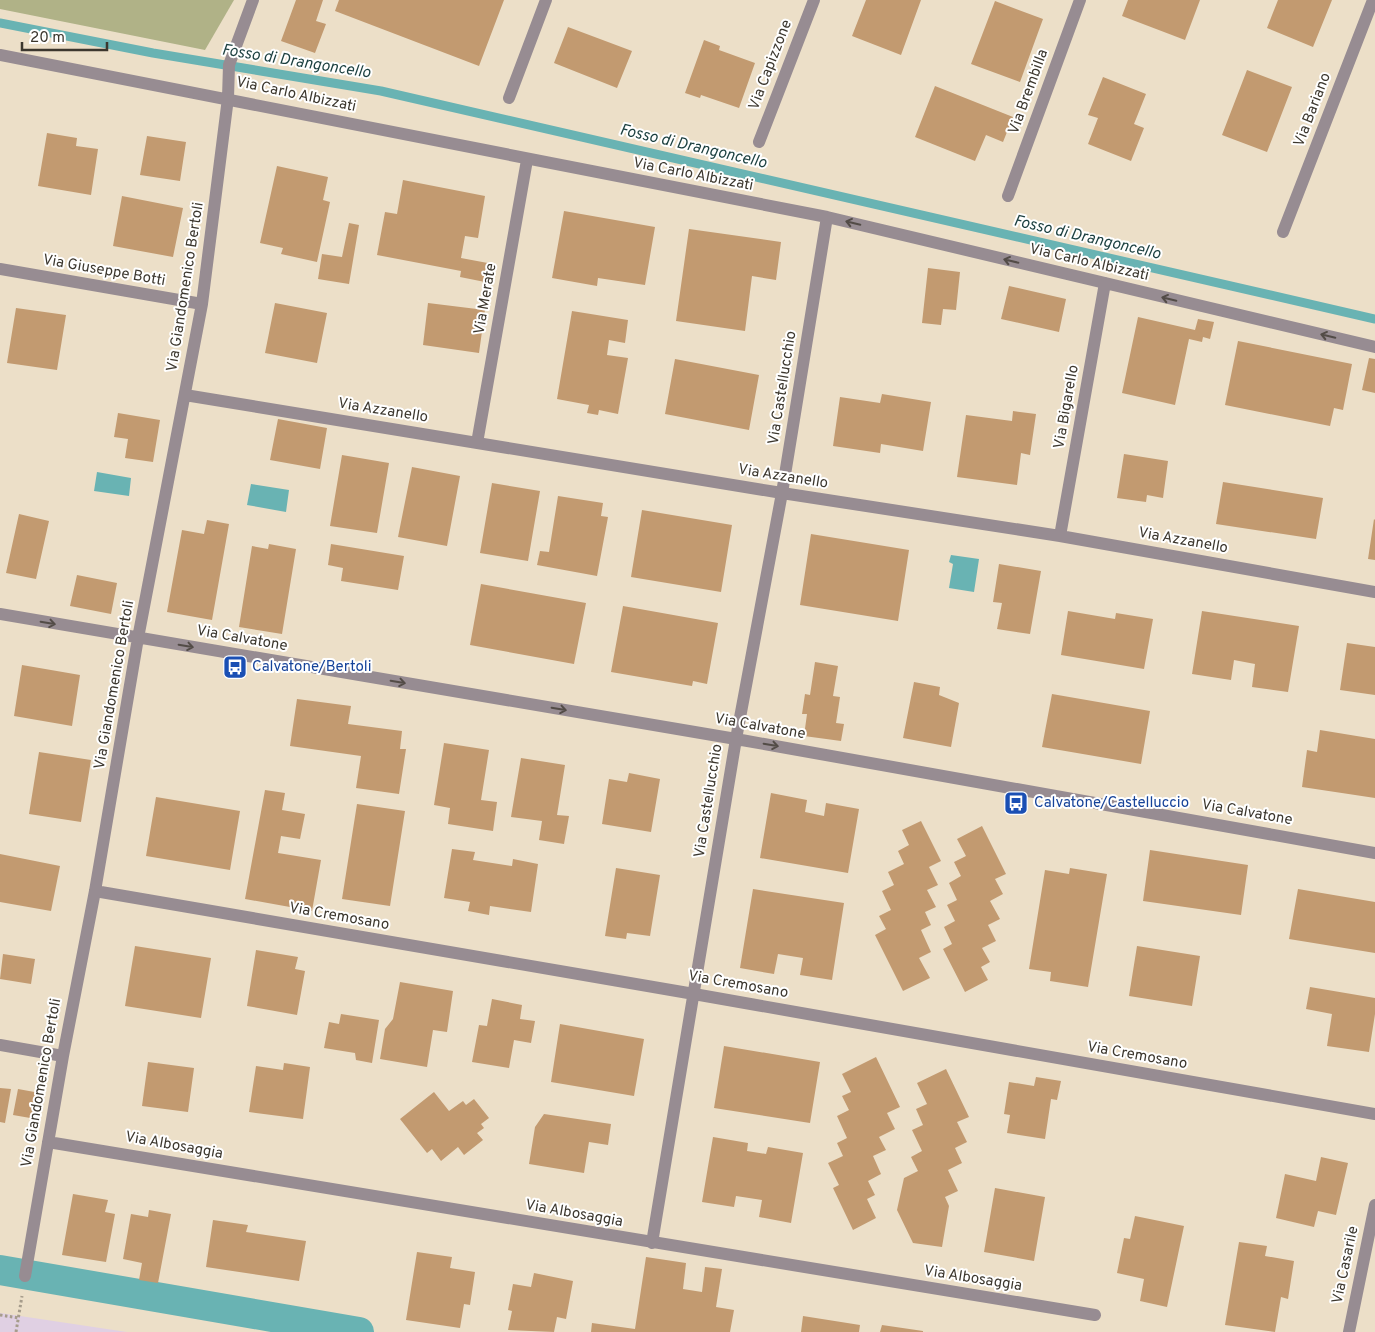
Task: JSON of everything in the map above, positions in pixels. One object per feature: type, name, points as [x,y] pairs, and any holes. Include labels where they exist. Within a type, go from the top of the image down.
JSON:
[{"type":"street","name":"Via Giandomenico Bertoli","points":[[25,1276],[63,1056],[96,891],[138,638],[202,304],[228,98],[230,65],[253,0]]},
{"type":"street","points":[[509,98],[546,0]]},
{"type":"street","name":"Via Capizzone","points":[[759,142],[814,0]]},
{"type":"street","name":"Via Brembilla","points":[[1008,196],[1080,0]]},
{"type":"street","name":"Via Bariano","points":[[1283,232],[1373,0]]},
{"type":"street","name":"Via Carlo Albizzati","points":[[0,55],[228,98],[528,160],[827,217],[1375,347]]},
{"type":"street","name":"Via Merate","points":[[477,443],[528,160]]},
{"type":"street","name":"Via Castellucchio","points":[[652,1243],[736,739],[782,493],[827,217]]},
{"type":"street","name":"Via Giuseppe Botti","points":[[0,269],[202,304]]},
{"type":"street","name":"Via Bigarello","points":[[1060,536],[1105,284]]},
{"type":"street","name":"Via Azzanello","points":[[185,394],[782,493],[1060,536],[1375,592]]},
{"type":"street","name":"Via Calvatone","points":[[0,614],[736,739],[1375,852]]},
{"type":"street","name":"Via Cremosano","points":[[96,891],[1375,1114]]},
{"type":"street","points":[[0,1044],[63,1056]]},
{"type":"street","name":"Via Albosaggia","points":[[48,1142],[1095,1316]]},
{"type":"street","name":"Via Casarile","points":[[1349,1332],[1375,1205]]},
{"type":"path","points":[[16,1332],[25,1276]]},
{"type":"path","points":[[0,1314],[19,1318]]},
{"type":"shaded area","points":[[0,1313],[127,1332],[0,1332]]},
{"type":"green space","points":[[0,0],[234,0],[205,50],[0,9]]},
{"type":"water","points":[[97,472],[131,478],[129,496],[94,491]]},
{"type":"water","points":[[251,484],[289,490],[286,512],[247,505]]},
{"type":"water","points":[[951,555],[979,559],[974,592],[949,588],[953,564],[949,562]]},
{"type":"building","points":[[296,0],[323,0],[316,21],[326,24],[315,53],[281,41]]},
{"type":"building","points":[[339,0],[504,0],[479,66],[335,11]]},
{"type":"building","points":[[866,0],[921,0],[901,55],[852,36]]},
{"type":"building","points":[[1128,0],[1200,0],[1185,40],[1122,16]]},
{"type":"building","points":[[1278,0],[1332,0],[1313,47],[1267,28]]},
{"type":"building","points":[[995,1],[1043,19],[1020,82],[971,64]]},
{"type":"building","points":[[568,27],[632,51],[617,88],[554,63]]},
{"type":"building","points":[[704,40],[720,46],[719,50],[755,63],[739,108],[701,95],[700,98],[685,93]]},
{"type":"building","points":[[1247,70],[1292,87],[1267,152],[1222,135]]},
{"type":"building","points":[[1103,77],[1146,94],[1134,124],[1144,128],[1131,161],[1088,144],[1098,118],[1088,115]]},
{"type":"building","points":[[935,86],[1013,117],[1003,142],[986,135],[975,161],[915,137]]},
{"type":"building","points":[[47,133],[77,138],[76,146],[98,149],[91,195],[38,186]]},
{"type":"building","points":[[147,136],[186,142],[180,181],[140,175]]},
{"type":"building","points":[[277,166],[328,177],[323,200],[330,202],[317,262],[281,254],[283,248],[260,243]]},
{"type":"building","points":[[403,180],[485,196],[478,238],[465,236],[461,258],[493,264],[490,283],[460,277],[461,271],[377,255],[385,212],[397,214]]},
{"type":"building","points":[[122,196],[183,208],[173,257],[113,246]]},
{"type":"building","points":[[564,211],[655,227],[645,285],[598,278],[597,286],[552,278]]},
{"type":"building","points":[[349,223],[359,225],[349,284],[318,279],[322,254],[342,257]]},
{"type":"building","points":[[689,229],[781,242],[776,280],[752,276],[745,331],[676,321]]},
{"type":"building","points":[[928,268],[960,272],[956,310],[943,309],[941,325],[922,323]]},
{"type":"building","points":[[1009,286],[1066,299],[1059,332],[1001,319]]},
{"type":"building","points":[[275,303],[327,313],[317,363],[265,353]]},
{"type":"building","points":[[428,303],[485,310],[479,353],[423,345]]},
{"type":"building","points":[[16,308],[66,315],[57,370],[7,363]]},
{"type":"building","points":[[572,311],[628,320],[625,343],[609,340],[607,355],[628,358],[618,414],[599,410],[598,415],[587,413],[589,405],[557,399]]},
{"type":"building","points":[[1138,317],[1195,330],[1198,319],[1214,322],[1210,339],[1203,337],[1202,342],[1189,339],[1175,405],[1122,393]]},
{"type":"building","points":[[1238,341],[1352,364],[1343,410],[1334,408],[1330,426],[1225,405]]},
{"type":"building","points":[[1369,358],[1375,359],[1375,393],[1362,390]]},
{"type":"building","points":[[675,359],[759,375],[749,430],[665,414]]},
{"type":"building","points":[[882,394],[931,402],[923,451],[881,444],[880,453],[833,446],[840,397],[880,403]]},
{"type":"building","points":[[1013,411],[1036,414],[1030,455],[1021,453],[1017,485],[957,477],[966,415],[1012,421]]},
{"type":"building","points":[[118,413],[160,420],[153,462],[125,458],[128,439],[114,437]]},
{"type":"building","points":[[278,419],[327,428],[320,469],[270,460]]},
{"type":"building","points":[[1124,454],[1168,461],[1163,498],[1147,495],[1146,502],[1117,498]]},
{"type":"building","points":[[342,455],[389,463],[377,533],[330,526]]},
{"type":"building","points":[[412,467],[460,476],[447,546],[398,537]]},
{"type":"building","points":[[1223,482],[1323,498],[1316,539],[1216,524]]},
{"type":"building","points":[[492,483],[540,491],[528,561],[480,553]]},
{"type":"building","points":[[558,496],[603,503],[601,516],[608,517],[597,576],[537,565],[540,551],[549,552]]},
{"type":"building","points":[[642,510],[732,525],[721,592],[631,577]]},
{"type":"building","points":[[19,514],[49,521],[36,579],[6,573]]},
{"type":"building","points":[[207,520],[229,524],[212,620],[167,612],[182,530],[204,534]]},
{"type":"building","points":[[1375,520],[1375,560],[1368,559]]},
{"type":"building","points":[[811,534],[909,550],[898,621],[800,605]]},
{"type":"building","points":[[269,544],[296,549],[282,634],[239,627],[252,546],[268,549]]},
{"type":"building","points":[[331,544],[404,556],[398,590],[341,581],[343,568],[328,565]]},
{"type":"building","points":[[999,564],[1041,571],[1030,634],[997,629],[1002,603],[993,602]]},
{"type":"building","points":[[77,575],[117,583],[111,614],[70,606]]},
{"type":"building","points":[[481,584],[586,603],[574,664],[470,645]]},
{"type":"building","points":[[623,606],[718,623],[707,684],[693,681],[692,686],[611,672]]},
{"type":"building","points":[[1068,611],[1115,619],[1116,613],[1153,619],[1144,669],[1061,655]]},
{"type":"building","points":[[1202,611],[1299,626],[1288,692],[1252,687],[1255,664],[1234,660],[1231,680],[1192,674]]},
{"type":"building","points":[[1347,643],[1375,647],[1375,695],[1340,690]]},
{"type":"building","points":[[815,662],[838,666],[833,696],[840,697],[836,723],[844,724],[841,741],[804,736],[807,714],[802,714],[805,694],[810,695]]},
{"type":"building","points":[[22,665],[80,675],[72,726],[14,716]]},
{"type":"building","points":[[914,682],[940,687],[939,695],[959,703],[951,747],[903,738]]},
{"type":"building","points":[[1052,694],[1150,711],[1141,764],[1042,747]]},
{"type":"building","points":[[297,699],[351,706],[348,724],[402,731],[400,749],[406,749],[399,794],[356,788],[361,756],[290,746]]},
{"type":"building","points":[[1320,730],[1375,739],[1375,798],[1302,787],[1307,750],[1317,752]]},
{"type":"building","points":[[444,743],[489,750],[481,800],[497,802],[493,831],[448,824],[450,808],[434,805]]},
{"type":"building","points":[[39,752],[91,760],[81,822],[29,814]]},
{"type":"building","points":[[521,758],[565,765],[557,815],[569,816],[564,844],[539,840],[542,821],[511,817]]},
{"type":"building","points":[[629,773],[660,779],[651,832],[602,824],[609,779],[627,782]]},
{"type":"building","points":[[265,790],[285,793],[282,810],[305,814],[300,839],[281,836],[278,853],[321,860],[312,911],[245,899]]},
{"type":"building","points":[[771,793],[807,800],[805,812],[824,816],[826,803],[859,809],[848,873],[760,858]]},
{"type":"building","points":[[156,797],[240,811],[230,870],[146,856]]},
{"type":"building","points":[[357,804],[405,811],[390,906],[342,899]]},
{"type":"building","points":[[921,821],[941,861],[929,867],[938,885],[927,890],[936,907],[925,912],[931,925],[921,930],[931,952],[919,958],[930,978],[903,991],[875,935],[886,929],[879,916],[891,910],[882,891],[894,885],[888,872],[904,864],[898,851],[909,845],[902,830]]},
{"type":"building","points":[[982,826],[1006,874],[995,879],[1003,894],[990,901],[1000,919],[988,925],[996,941],[982,948],[990,962],[981,967],[988,980],[965,992],[943,949],[952,944],[944,927],[955,921],[947,905],[957,900],[949,883],[961,876],[954,862],[966,856],[957,839]]},
{"type":"building","points":[[452,849],[475,852],[473,860],[512,866],[513,859],[538,864],[531,912],[490,906],[489,915],[468,911],[470,902],[444,898]]},
{"type":"building","points":[[1150,850],[1248,865],[1241,915],[1143,901]]},
{"type":"building","points":[[0,854],[60,866],[51,911],[0,902]]},
{"type":"building","points":[[616,868],[660,875],[650,936],[627,933],[626,939],[605,936]]},
{"type":"building","points":[[1070,868],[1107,874],[1088,987],[1050,981],[1051,972],[1029,969],[1045,870],[1069,874]]},
{"type":"building","points":[[753,889],[844,903],[832,980],[800,975],[803,958],[778,954],[774,974],[740,968]]},
{"type":"building","points":[[1298,889],[1375,902],[1375,953],[1289,939]]},
{"type":"building","points":[[135,946],[211,958],[201,1018],[125,1006]]},
{"type":"building","points":[[1137,946],[1200,956],[1192,1006],[1129,996]]},
{"type":"building","points":[[256,950],[298,957],[295,969],[305,971],[297,1015],[247,1006]]},
{"type":"building","points":[[3,954],[35,959],[31,984],[0,979]]},
{"type":"building","points":[[400,982],[453,991],[447,1032],[433,1030],[427,1067],[380,1059],[385,1029],[393,1019]]},
{"type":"building","points":[[1310,987],[1375,998],[1375,1014],[1369,1052],[1327,1046],[1332,1014],[1306,1009]]},
{"type":"building","points":[[492,999],[522,1005],[520,1019],[535,1021],[531,1043],[514,1040],[509,1068],[472,1062],[479,1025],[487,1026]]},
{"type":"building","points":[[341,1014],[379,1020],[372,1063],[356,1060],[355,1053],[324,1048],[329,1022],[339,1024]]},
{"type":"building","points":[[560,1024],[644,1039],[634,1096],[551,1082]]},
{"type":"building","points":[[724,1046],[820,1062],[810,1123],[714,1108]]},
{"type":"building","points":[[876,1057],[900,1107],[887,1113],[895,1129],[879,1137],[886,1150],[873,1156],[881,1174],[868,1181],[875,1195],[867,1199],[876,1218],[853,1230],[833,1188],[839,1185],[828,1163],[843,1156],[837,1143],[847,1138],[837,1116],[849,1110],[842,1096],[851,1092],[842,1074]]},
{"type":"building","points":[[148,1062],[194,1068],[188,1112],[142,1106]]},
{"type":"building","points":[[284,1063],[310,1067],[303,1119],[249,1112],[256,1066],[283,1070]]},
{"type":"building","points":[[946,1069],[969,1117],[957,1122],[967,1142],[955,1148],[962,1163],[948,1170],[958,1191],[945,1197],[949,1206],[942,1247],[913,1243],[897,1210],[904,1178],[918,1171],[911,1157],[922,1151],[912,1130],[923,1125],[916,1109],[927,1104],[917,1083]]},
{"type":"building","points":[[1036,1077],[1061,1081],[1057,1100],[1051,1099],[1045,1139],[1007,1133],[1010,1115],[1004,1114],[1009,1082],[1034,1086]]},
{"type":"building","points":[[0,1088],[11,1089],[5,1123],[0,1122]]},
{"type":"building","points":[[18,1089],[40,1093],[36,1119],[13,1115]]},
{"type":"building","points":[[434,1092],[449,1111],[463,1101],[466,1105],[474,1099],[489,1118],[481,1124],[484,1128],[477,1133],[483,1140],[464,1155],[458,1147],[441,1161],[432,1149],[427,1153],[400,1119]]},
{"type":"building","points":[[544,1114],[611,1124],[608,1145],[589,1142],[584,1173],[529,1164],[535,1127]]},
{"type":"building","points":[[713,1137],[748,1143],[747,1151],[766,1154],[768,1147],[803,1153],[791,1223],[759,1217],[762,1200],[736,1196],[734,1207],[702,1202]]},
{"type":"building","points":[[1321,1157],[1348,1163],[1336,1215],[1318,1211],[1314,1227],[1276,1218],[1285,1174],[1316,1181]]},
{"type":"building","points":[[995,1188],[1045,1197],[1034,1261],[984,1252]]},
{"type":"building","points":[[73,1194],[108,1200],[105,1212],[115,1214],[106,1262],[62,1255]]},
{"type":"building","points":[[149,1210],[171,1214],[158,1283],[139,1280],[142,1263],[123,1259],[131,1214],[148,1217]]},
{"type":"building","points":[[1135,1216],[1184,1226],[1167,1307],[1140,1301],[1144,1279],[1117,1273],[1124,1238],[1130,1239]]},
{"type":"building","points":[[213,1220],[248,1225],[246,1232],[306,1241],[299,1281],[206,1267]]},
{"type":"building","points":[[1239,1242],[1267,1246],[1265,1256],[1294,1261],[1288,1299],[1281,1297],[1275,1332],[1225,1325]]},
{"type":"building","points":[[417,1252],[452,1257],[450,1268],[475,1272],[470,1305],[464,1304],[460,1328],[406,1320]]},
{"type":"building","points":[[646,1257],[686,1263],[683,1289],[702,1292],[705,1267],[722,1269],[716,1307],[734,1310],[730,1332],[591,1332],[592,1323],[635,1329]]},
{"type":"building","points":[[534,1273],[573,1281],[566,1319],[557,1317],[554,1332],[508,1330],[512,1311],[508,1310],[513,1284],[531,1287]]},
{"type":"building","points":[[803,1316],[860,1325],[859,1332],[801,1332]]},
{"type":"building","points":[[882,1325],[923,1331],[923,1332],[880,1332]]},
{"type":"waterway","name":"Fosso di Drangoncello","points":[[0,23],[153,53],[381,91],[1375,319]]},
{"type":"waterway","points":[[0,1270],[359,1332]]},
{"type":"place","name":"Calvatone/Bertoli","points":[[235,667]]},
{"type":"place","name":"Calvatone/Castelluccio","points":[[1016,803]]}]
